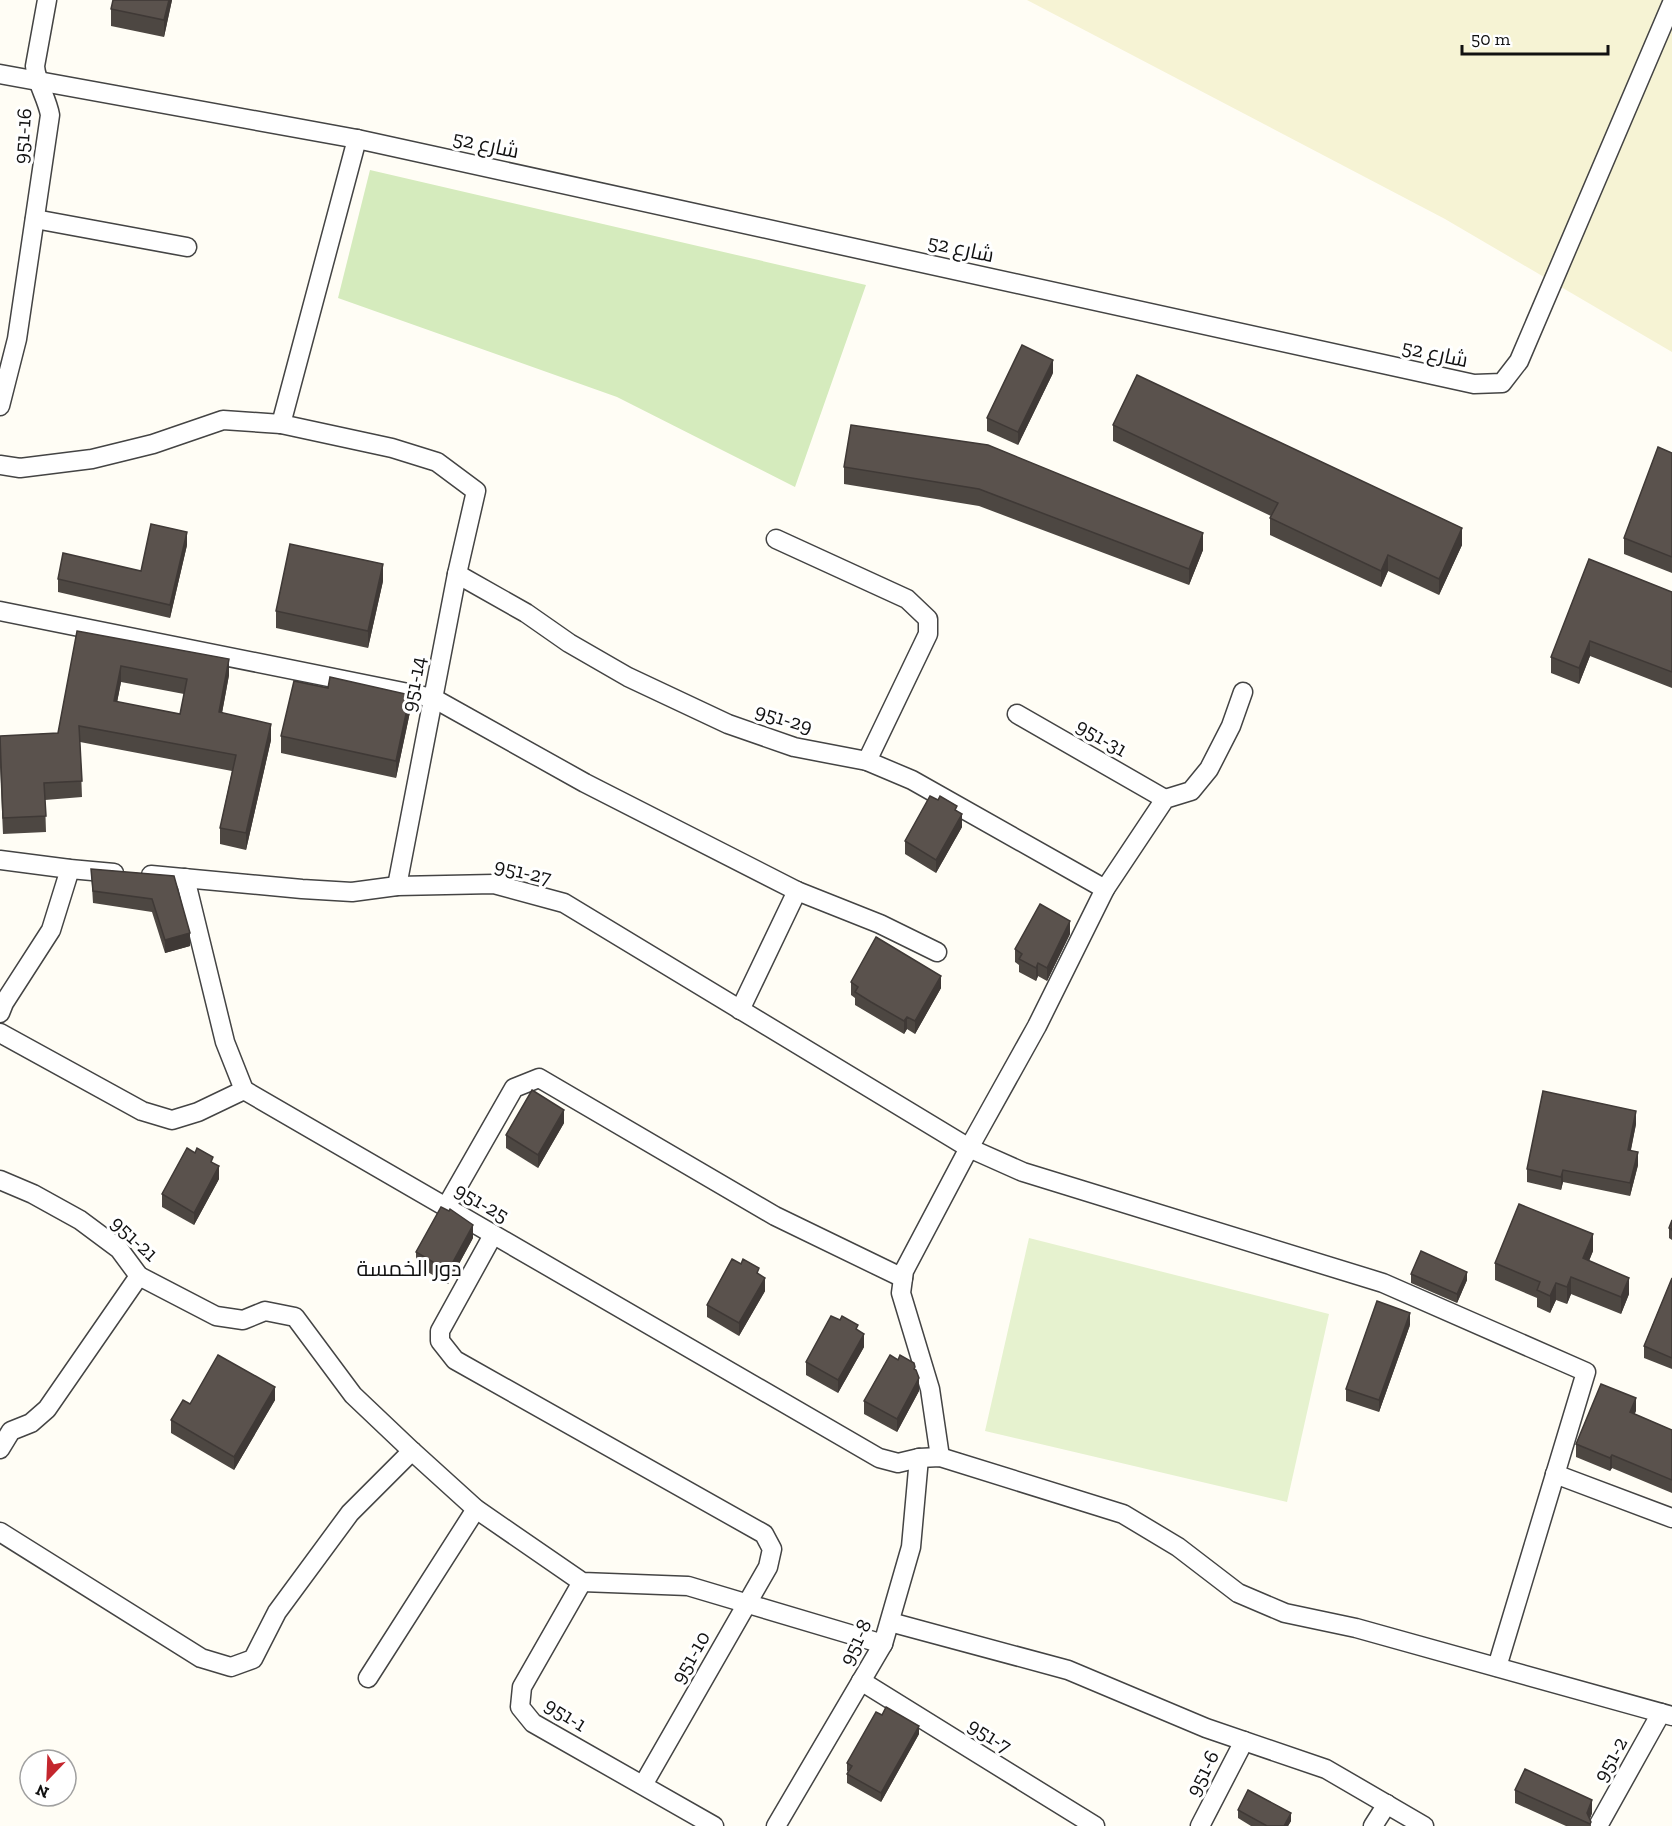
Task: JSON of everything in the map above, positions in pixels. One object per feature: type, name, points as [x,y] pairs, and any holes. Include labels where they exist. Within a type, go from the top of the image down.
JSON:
[{"type":"street","name":"951-16","points":[[0,406],[17,339],[50,114],[48,102],[35,73],[35,58],[47,0]]},
{"type":"street","name":"شارع 52","points":[[0,74],[357,139],[1474,384],[1503,383],[1519,361],[1672,3]]},
{"type":"street","points":[[0,465],[20,468],[92,459],[153,444],[223,420],[281,424],[357,139]]},
{"type":"street","points":[[35,219],[187,247]]},
{"type":"street","name":"951-14","points":[[281,424],[392,448],[437,462],[476,491],[397,886]]},
{"type":"street","points":[[776,539],[907,599],[928,619],[928,634],[867,761]]},
{"type":"street","name":"951-29","points":[[458,574],[526,613],[569,643],[628,677],[728,724],[794,747],[867,761],[912,780],[1105,889]]},
{"type":"street","points":[[0,611],[433,698],[585,783],[797,891],[880,924],[937,952]]},
{"type":"street","points":[[1243,692],[1231,726],[1209,769],[1191,791],[1165,799],[1105,889],[1037,1026],[904,1271],[901,1293],[930,1389],[940,1457],[1122,1514],[1178,1547],[1238,1593],[1285,1613],[1356,1628],[1666,1715]]},
{"type":"street","name":"951-31","points":[[1017,714],[1165,799]]},
{"type":"street","name":"951-27","points":[[0,860],[70,869],[302,889],[352,891],[397,886],[494,884],[564,903],[969,1148],[1023,1172],[1383,1284],[1586,1372],[1555,1474]]},
{"type":"street","points":[[1,1006],[51,930],[70,869]]},
{"type":"street","points":[[0,1033],[142,1111],[172,1120],[198,1112],[244,1090],[225,1042],[185,878]]},
{"type":"street","points":[[740,1010],[797,891]]},
{"type":"street","points":[[446,1207],[514,1088],[539,1078],[775,1216],[903,1278]]},
{"type":"street","name":"951-25","points":[[244,1090],[879,1458],[898,1463],[919,1458],[940,1457]]},
{"type":"street","name":"951-21","points":[[0,1180],[33,1194],[80,1220],[119,1250],[139,1276],[216,1316],[243,1320],[265,1311],[295,1317],[353,1395],[412,1451]]},
{"type":"street","name":"951-10","points":[[493,1234],[440,1331],[440,1341],[455,1360],[765,1534],[772,1550],[768,1567],[643,1785]]},
{"type":"street","points":[[0,1449],[5,1428],[32,1423],[47,1409],[139,1276]]},
{"type":"street","points":[[0,1532],[201,1658],[231,1666],[253,1659],[277,1612],[350,1513],[412,1451],[476,1509],[582,1582],[688,1586],[883,1644]]},
{"type":"street","name":"951-8","points":[[776,1826],[883,1644],[911,1547],[919,1458]]},
{"type":"street","points":[[1497,1667],[1555,1474],[1672,1518]]},
{"type":"street","points":[[368,1678],[476,1509]]},
{"type":"street","name":"951-1","points":[[582,1582],[522,1687],[520,1707],[533,1724],[714,1826]]},
{"type":"street","points":[[890,1622],[1068,1670],[1206,1728],[1326,1769],[1424,1826]]},
{"type":"street","name":"951-7","points":[[861,1681],[1095,1826]]},
{"type":"street","name":"951-2","points":[[1598,1826],[1666,1715]]},
{"type":"street","name":"951-6","points":[[1200,1826],[1244,1741]]},
{"type":"street","points":[[1373,1826],[1387,1804]]},
{"type":"shaded area","points":[[1027,0],[1672,0],[1672,352],[1445,219]]},
{"type":"green space","points":[[370,170],[866,285],[795,487],[617,397],[338,298]]},
{"type":"green space","points":[[1029,1238],[1329,1314],[1287,1502],[985,1431]]},
{"type":"building","points":[[113,0],[169,0],[164,20],[111,9]]},
{"type":"building","points":[[1022,345],[1053,360],[1018,432],[987,418]]},
{"type":"building","points":[[1137,375],[1462,528],[1439,579],[1388,555],[1381,571],[1270,518],[1278,503],[1113,425]]},
{"type":"building","points":[[851,425],[988,445],[1203,533],[1189,569],[979,489],[844,467]]},
{"type":"building","points":[[1658,447],[1672,453],[1672,557],[1624,538]]},
{"type":"building","points":[[151,524],[187,532],[170,605],[58,579],[63,553],[141,571]]},
{"type":"building","points":[[290,544],[383,564],[368,631],[276,611]]},
{"type":"building","points":[[1589,559],[1672,592],[1672,672],[1590,641],[1579,668],[1551,657]]},
{"type":"building","points":[[77,631],[229,659],[219,712],[271,724],[246,833],[220,828],[236,755],[79,726],[82,781],[44,783],[46,816],[3,818],[0,736],[58,733]],"holes":[[[121,666],[187,679],[180,714],[114,701]]]},
{"type":"building","points":[[330,677],[410,695],[396,761],[281,736],[294,681],[328,688]]},
{"type":"building","points":[[930,796],[938,800],[940,796],[957,806],[955,810],[962,814],[936,860],[905,841]]},
{"type":"building","points":[[91,869],[174,876],[190,933],[165,940],[152,899],[93,891]]},
{"type":"building","points":[[1040,904],[1070,921],[1047,968],[1038,963],[1036,968],[1019,959],[1022,954],[1015,949]]},
{"type":"building","points":[[876,937],[941,976],[915,1021],[907,1017],[904,1021],[855,992],[858,987],[851,982]]},
{"type":"building","points":[[532,1090],[564,1110],[538,1155],[506,1135]]},
{"type":"building","points":[[1543,1091],[1636,1111],[1628,1150],[1638,1152],[1630,1183],[1563,1170],[1561,1177],[1527,1169]]},
{"type":"building","points":[[187,1148],[195,1153],[197,1148],[213,1157],[211,1162],[219,1166],[194,1213],[162,1194]]},
{"type":"building","points":[[1519,1204],[1593,1234],[1583,1258],[1629,1278],[1621,1297],[1571,1277],[1567,1287],[1556,1283],[1550,1296],[1537,1290],[1540,1282],[1495,1263]]},
{"type":"building","points":[[441,1207],[449,1211],[450,1209],[473,1225],[448,1271],[416,1252]]},
{"type":"building","points":[[1421,1251],[1467,1272],[1457,1294],[1411,1274]]},
{"type":"building","points":[[732,1259],[741,1264],[743,1259],[759,1268],[757,1273],[765,1278],[739,1323],[707,1305]]},
{"type":"building","points":[[1672,1278],[1672,1358],[1644,1346]]},
{"type":"building","points":[[1377,1301],[1410,1313],[1379,1400],[1346,1389]]},
{"type":"building","points":[[831,1316],[840,1320],[842,1316],[858,1325],[856,1329],[864,1334],[838,1380],[806,1362]]},
{"type":"building","points":[[218,1355],[275,1387],[234,1457],[171,1420],[183,1400],[190,1404]]},
{"type":"building","points":[[890,1355],[898,1360],[900,1355],[914,1363],[914,1369],[919,1378],[897,1419],[864,1401]]},
{"type":"building","points":[[1601,1384],[1636,1398],[1630,1412],[1672,1430],[1672,1480],[1612,1455],[1610,1458],[1576,1444]]},
{"type":"building","points":[[886,1707],[919,1726],[881,1793],[847,1774],[852,1766],[847,1763],[876,1712],[882,1715]]},
{"type":"building","points":[[1525,1769],[1592,1800],[1587,1813],[1590,1824],[1515,1790]]},
{"type":"building","points":[[1248,1790],[1291,1813],[1284,1826],[1267,1826],[1238,1810]]},
{"type":"district","name":"دور الخمسة","points":[[409,1268]]}]
